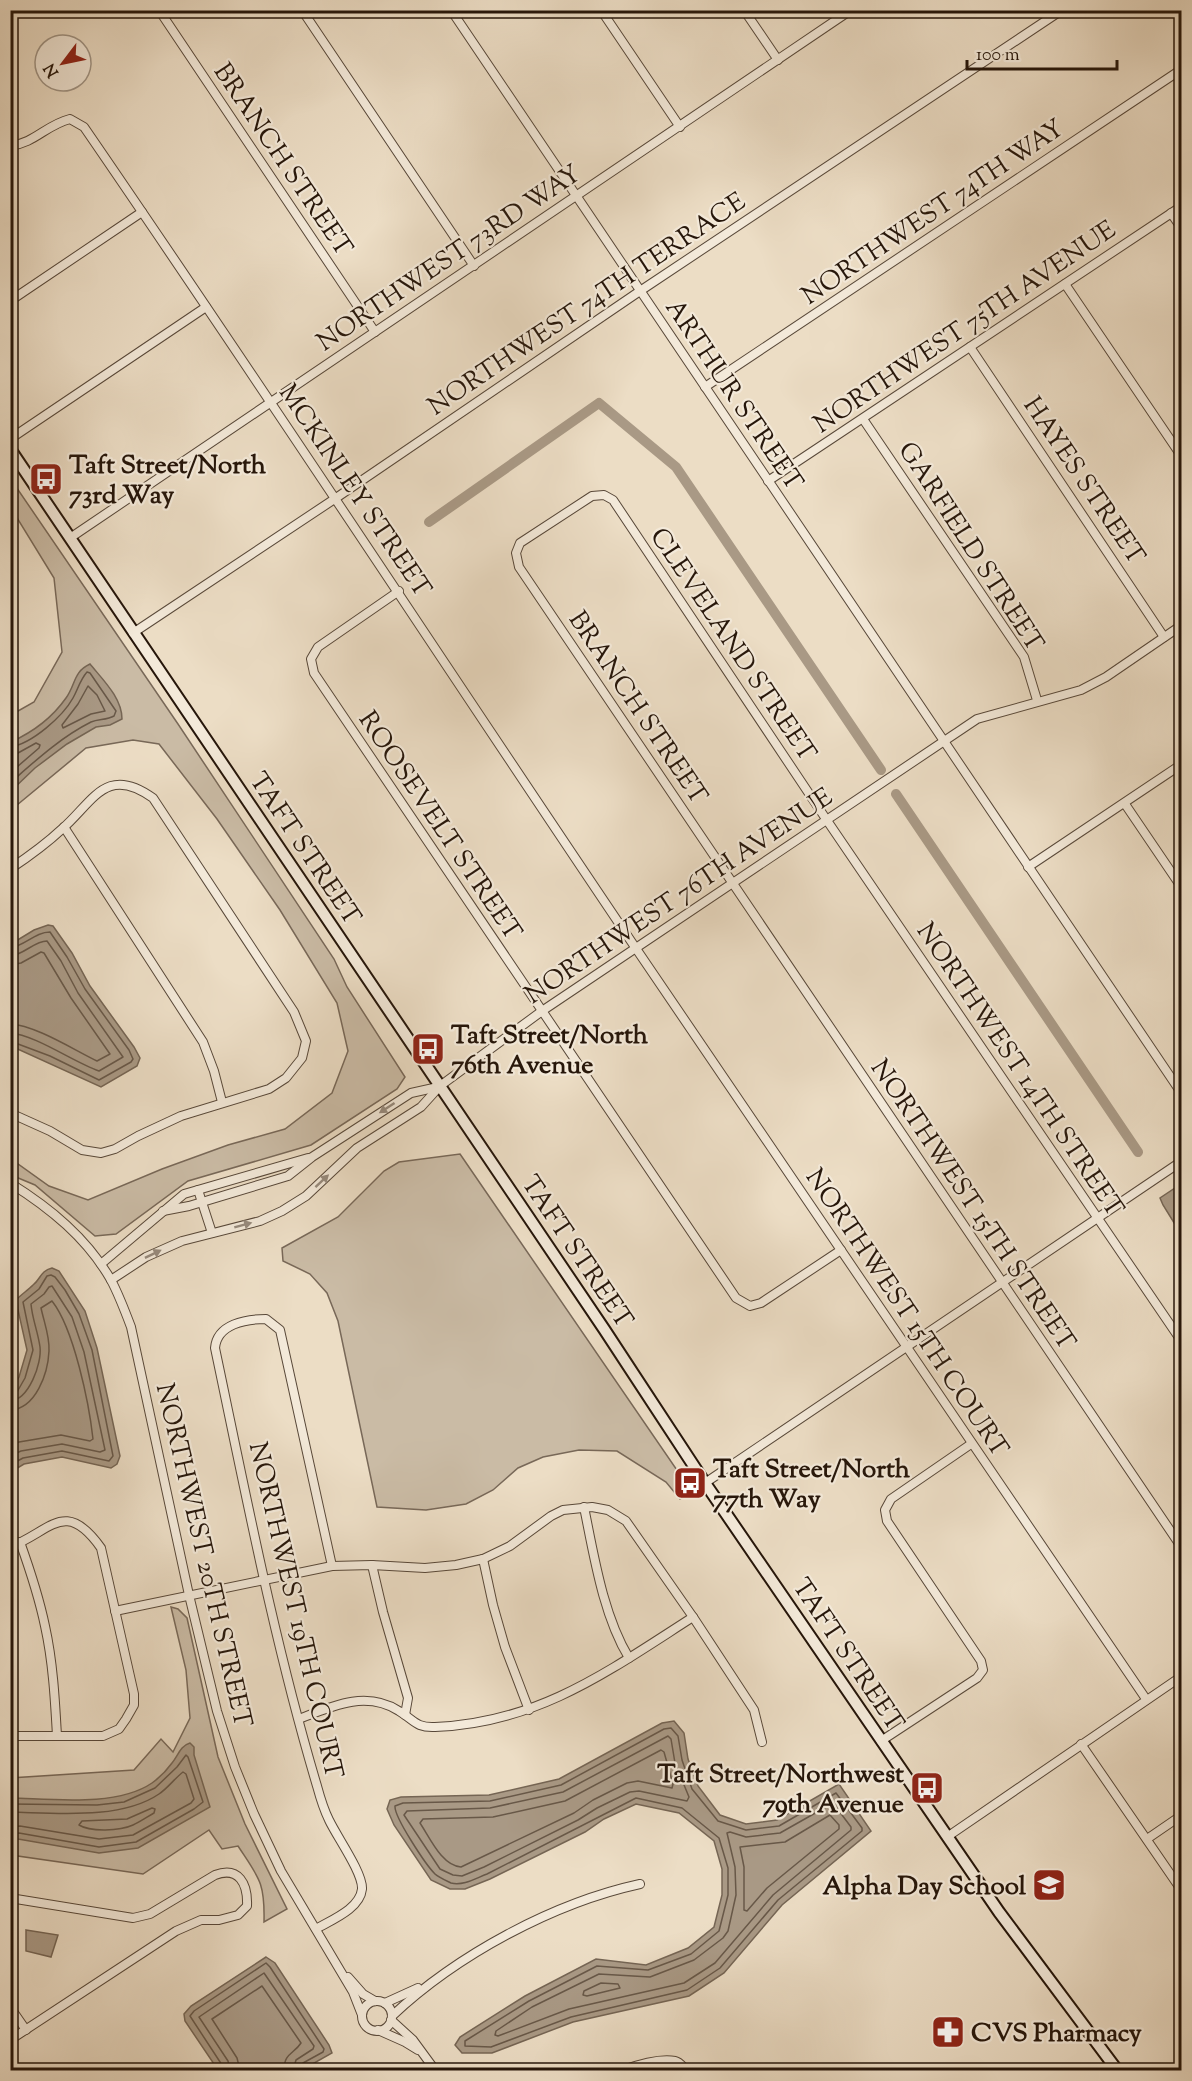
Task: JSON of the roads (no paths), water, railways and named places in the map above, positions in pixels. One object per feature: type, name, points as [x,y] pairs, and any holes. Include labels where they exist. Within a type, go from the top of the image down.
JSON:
[{"type":"street","name":"BRANCH STREET","points":[[159,10],[375,332]]},
{"type":"street","points":[[302,10],[474,266]]},
{"type":"street","name":"ARTHUR STREET","points":[[451,10],[1182,1094]]},
{"type":"street","points":[[601,10],[680,127]]},
{"type":"street","points":[[744,10],[778,60]]},
{"type":"street","name":"NORTHWEST 73RD WAY","points":[[70,538],[851,10]]},
{"type":"street","name":"NORTHWEST 74TH TERRACE","points":[[133,633],[1062,10]]},
{"type":"street","name":"NORTHWEST 74TH WAY","points":[[705,387],[1182,69]]},
{"type":"street","name":"MCKINLEY STREET","points":[[10,146],[24,144],[56,123],[70,119],[84,126],[399,591],[636,948]]},
{"type":"street","name":"NORTHWEST 75TH AVENUE","points":[[768,481],[1182,206]]},
{"type":"street","points":[[10,301],[142,212]]},
{"type":"street","points":[[1171,213],[1182,229]]},
{"type":"street","points":[[1065,284],[1182,457]]},
{"type":"street","points":[[10,439],[206,307]]},
{"type":"street","name":"HAYES STREET","points":[[970,347],[1164,637]]},
{"type":"street","name":"GARFIELD STREET","points":[[863,419],[1024,657],[1037,700]]},
{"type":"street","name":"TAFT STREET","points":[[10,449],[881,1741],[999,1912],[1118,2070]]},
{"type":"street","name":"CLEVELAND STREET","points":[[516,553],[520,543],[592,496],[604,495],[613,501],[826,819]]},
{"type":"street","name":"BRANCH STREET","points":[[516,553],[519,567],[732,883]]},
{"type":"street","name":"ROOSEVELT STREET","points":[[399,591],[318,647],[311,659],[314,673],[736,1298],[750,1306],[761,1303],[841,1250]]},
{"type":"street","points":[[10,613],[10,621]]},
{"type":"street","name":"NORTHWEST 76TH AVENUE","points":[[111,1280],[155,1253],[182,1241],[260,1221],[282,1211],[306,1196],[357,1148],[421,1107],[440,1086],[542,1011],[977,719],[1037,700],[1081,690],[1106,677],[1182,625]]},
{"type":"street","points":[[1028,867],[1182,764]]},
{"type":"street","points":[[10,869],[64,828],[99,790],[110,786],[126,785],[143,791],[153,798],[294,1012],[306,1041],[302,1058],[286,1078],[269,1089],[181,1116],[116,1149],[100,1153],[82,1150],[50,1131],[10,1113]]},
{"type":"street","points":[[1125,804],[1182,888]]},
{"type":"street","name":"NORTHWEST 14TH STREET","points":[[826,819],[1182,1342]]},
{"type":"street","points":[[64,828],[202,1042],[214,1071],[222,1102]]},
{"type":"street","name":"NORTHWEST 15TH STREET","points":[[732,883],[1182,1548]]},
{"type":"street","name":"NORTHWEST 15TH COURT","points":[[636,948],[1146,1699]]},
{"type":"street","name":"NORTHWEST 76TH AVENUE","points":[[163,1211],[202,1202],[288,1176],[312,1157],[411,1092],[440,1086]]},
{"type":"street","name":"NORTHWEST 76TH AVENUE","points":[[101,1264],[184,1194],[312,1157]]},
{"type":"street","points":[[705,1483],[1182,1161]]},
{"type":"street","name":"NORTHWEST 20TH STREET","points":[[10,1183],[50,1210],[75,1232],[111,1280],[131,1327],[189,1595],[217,1711],[254,1814],[281,1871],[353,1992],[362,2014]]},
{"type":"street","points":[[198,1190],[212,1233]]},
{"type":"street","name":"NORTHWEST 19TH COURT","points":[[316,1929],[355,1904],[360,1898],[362,1887],[359,1874],[327,1817],[317,1787],[286,1674],[264,1580],[215,1348],[216,1341],[224,1329],[232,1325],[266,1319],[280,1330],[332,1566]]},
{"type":"street","points":[[881,1741],[977,1678],[982,1670],[981,1661],[887,1521],[885,1510],[891,1498],[971,1444]]},
{"type":"street","points":[[115,1611],[332,1566],[372,1565],[425,1568],[456,1566],[483,1559],[510,1546],[563,1510],[584,1507],[608,1510],[626,1521],[693,1617],[754,1710],[762,1742]]},
{"type":"street","points":[[584,1507],[610,1616],[622,1647],[629,1658]]},
{"type":"street","points":[[10,1547],[58,1522],[75,1522],[89,1531],[101,1548],[134,1694],[134,1705],[119,1729],[103,1736],[10,1736]]},
{"type":"street","points":[[21,1542],[46,1629],[57,1736]]},
{"type":"street","points":[[483,1559],[502,1636],[528,1710]]},
{"type":"street","points":[[372,1565],[408,1698],[405,1715]]},
{"type":"street","points":[[299,1719],[344,1702],[356,1700],[375,1701],[399,1710],[417,1725],[434,1727],[484,1721],[528,1710],[585,1685],[693,1617]]},
{"type":"street","points":[[947,1837],[1182,1676]]},
{"type":"street","points":[[1081,1744],[1182,1891]]},
{"type":"street","points":[[1147,1839],[1182,1815]]},
{"type":"street","points":[[10,1898],[133,1918],[150,1914],[214,1875],[225,1871],[242,1881],[248,1893],[247,1906],[238,1915],[219,1920],[201,1920],[176,1930],[10,2040]]},
{"type":"street","points":[[422,2052],[405,2042],[373,2030],[365,2024],[362,2014],[366,2005],[375,2001],[385,2003],[432,1981],[534,1921],[610,1890],[640,1884]]},
{"type":"street","name":"NORTHWEST 20TH STREET","points":[[333,1960],[363,1994],[375,2001]]},
{"type":"street","points":[[378,2030],[386,2028],[392,2018],[432,1981]]},
{"type":"street","points":[[385,2003],[391,2011],[392,2018],[413,2040],[435,2070]]},
{"type":"street","points":[[10,2007],[26,2030]]},
{"type":"street","points":[[623,2070],[658,2062],[675,2061],[683,2067]]},
{"type":"water","points":[[90,664],[115,697],[122,719],[110,725],[96,727],[67,744],[35,768],[11,791],[11,742],[27,734],[55,712],[69,693],[80,671]]},
{"type":"water","points":[[48,925],[53,926],[72,953],[90,986],[140,1058],[137,1066],[101,1087],[11,1046],[11,944],[34,930]]},
{"type":"water","points":[[1175,1188],[1181,1196],[1181,1234],[1160,1198]]},
{"type":"water","points":[[52,1268],[59,1271],[85,1311],[97,1348],[120,1456],[117,1464],[111,1468],[62,1457],[24,1464],[11,1472],[11,1392],[19,1377],[27,1350],[17,1299],[36,1283],[45,1271]]},
{"type":"water","points":[[674,1721],[684,1733],[688,1759],[698,1786],[720,1815],[746,1824],[777,1820],[839,1784],[871,1831],[782,1905],[724,1973],[689,1996],[573,2022],[492,2053],[462,2053],[455,2045],[460,2037],[525,1996],[596,1959],[646,1965],[688,1948],[714,1927],[722,1895],[722,1869],[714,1841],[679,1813],[636,1804],[490,1879],[465,1889],[450,1889],[431,1880],[394,1825],[387,1809],[390,1800],[401,1797],[489,1795],[559,1779],[662,1723]]},
{"type":"water","points":[[190,1743],[194,1747],[194,1755],[210,1807],[138,1848],[99,1853],[18,1839],[11,1841],[11,1798],[103,1799],[138,1791],[160,1776],[181,1749]]},
{"type":"water","points":[[26,1930],[58,1935],[51,1957],[26,1951]]},
{"type":"water","points":[[266,1957],[275,1963],[332,2053],[302,2070],[218,2070],[185,2021],[184,2014],[191,2006]]},
{"type":"waterway","points":[[429,522],[599,403],[676,467],[881,770]]},
{"type":"waterway","points":[[896,794],[1138,1152]]},
{"type":"place","name":"Taft Street/North 73rd Way","points":[[46,479]]},
{"type":"place","name":"Taft Street/North 76th Avenue","points":[[428,1049]]},
{"type":"place","name":"Taft Street/North 77th Way","points":[[690,1483]]},
{"type":"place","name":"Taft Street/Northwest 79th Avenue","points":[[927,1788]]},
{"type":"place","name":"Alpha Day School","points":[[1049,1885]]},
{"type":"place","name":"CVS Pharmacy","points":[[948,2032]]}]
